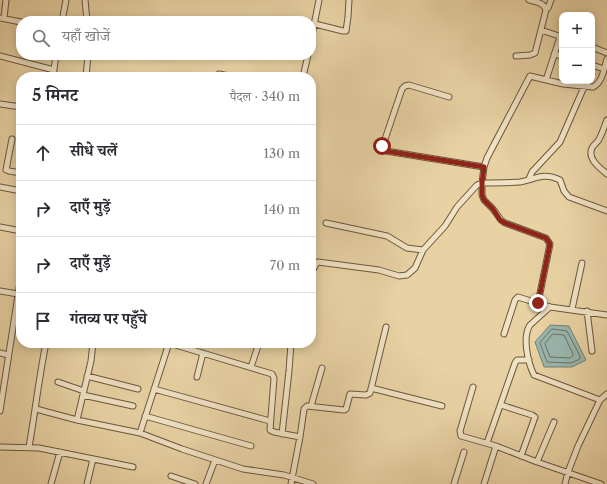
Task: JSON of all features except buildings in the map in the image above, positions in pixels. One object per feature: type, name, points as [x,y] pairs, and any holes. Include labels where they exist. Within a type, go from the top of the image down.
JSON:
[{"type":"street","points":[[6,0],[2,18],[16,21]]},
{"type":"street","points":[[63,16],[66,0]]},
{"type":"street","points":[[85,0],[87,16]]},
{"type":"street","points":[[316,18],[319,0]]},
{"type":"street","points":[[316,24],[346,31],[348,0]]},
{"type":"street","points":[[516,56],[533,54],[546,10],[542,4],[529,0]]},
{"type":"street","points":[[548,8],[551,0]]},
{"type":"street","points":[[541,30],[559,36]]},
{"type":"street","points":[[546,80],[559,42]]},
{"type":"street","points":[[594,48],[607,53]]},
{"type":"street","points":[[554,54],[559,55]]},
{"type":"street","points":[[0,56],[54,70],[55,60]]},
{"type":"street","points":[[538,303],[550,248],[549,241],[546,238],[500,220],[493,209],[484,200],[482,195],[484,167],[487,158],[528,78],[532,76],[563,84],[593,87],[604,78],[604,69],[607,59]]},
{"type":"street","points":[[86,72],[88,60]]},
{"type":"street","points":[[304,72],[307,60]]},
{"type":"street","points":[[595,67],[604,69]]},
{"type":"street","points":[[449,97],[409,85],[404,87],[382,148],[386,151],[484,167]]},
{"type":"street","points":[[529,179],[532,172],[560,142],[584,87]]},
{"type":"street","points":[[0,104],[16,106]]},
{"type":"street","points":[[607,120],[598,140],[592,147],[590,154],[597,165],[607,174]]},
{"type":"street","points":[[12,139],[6,170],[16,172]]},
{"type":"street","points":[[316,264],[318,262],[379,270],[402,276],[407,275],[415,268],[423,250],[445,226],[457,207],[477,185],[482,183],[520,182],[542,176],[556,178],[562,182],[564,191],[569,198],[607,211]]},
{"type":"street","points":[[0,187],[16,189]]},
{"type":"street","points":[[326,223],[387,236],[407,248],[423,250]]},
{"type":"street","points":[[0,227],[16,230]]},
{"type":"street","points":[[572,309],[582,263]]},
{"type":"street","points":[[0,291],[16,294]]},
{"type":"street","points":[[504,334],[517,298],[521,297],[550,307],[588,311],[607,315]]},
{"type":"street","points":[[0,411],[16,306]]},
{"type":"street","points":[[550,307],[528,327],[526,343],[533,373],[535,376],[600,400]]},
{"type":"street","points":[[588,311],[592,352]]},
{"type":"street","points":[[291,484],[304,409],[307,406],[311,406],[344,410],[346,409],[350,394],[368,394],[371,392],[386,327]]},
{"type":"street","points":[[29,447],[45,348]]},
{"type":"street","points":[[78,420],[88,376],[92,348]]},
{"type":"street","points":[[140,434],[167,348]]},
{"type":"street","points":[[186,348],[270,372],[274,375],[270,430],[272,432],[300,437]]},
{"type":"street","points":[[251,367],[257,348]]},
{"type":"street","points":[[282,434],[291,348]]},
{"type":"street","points":[[0,353],[8,355]]},
{"type":"street","points":[[197,377],[204,353]]},
{"type":"street","points":[[487,443],[515,363],[517,360],[529,360]]},
{"type":"street","points":[[311,406],[322,368]]},
{"type":"street","points":[[88,376],[138,388]]},
{"type":"street","points":[[58,382],[84,393],[133,406]]},
{"type":"street","points":[[473,387],[460,434],[601,484]]},
{"type":"street","points":[[372,388],[442,406]]},
{"type":"street","points":[[154,389],[270,421]]},
{"type":"street","points":[[565,484],[578,446],[600,400],[607,394]]},
{"type":"street","points":[[501,404],[535,416],[521,456]]},
{"type":"street","points":[[36,408],[78,420],[140,434],[243,469],[293,478],[313,484]]},
{"type":"street","points":[[145,416],[250,446]]},
{"type":"street","points":[[537,462],[554,422]]},
{"type":"street","points":[[484,484],[496,446]]},
{"type":"street","points":[[0,447],[29,447],[133,467]]},
{"type":"street","points":[[51,484],[60,452]]},
{"type":"street","points":[[454,484],[464,452]]},
{"type":"street","points":[[88,484],[93,459]]},
{"type":"street","points":[[206,484],[215,460]]},
{"type":"street","points":[[171,476],[195,484]]},
{"type":"water","points":[[550,325],[569,326],[586,360],[572,367],[544,367],[535,342]]},
{"type":"route","points":[[382,146],[382,149],[386,151],[484,167],[482,195],[484,200],[493,209],[500,220],[546,238],[549,241],[550,248],[538,303]]}]
